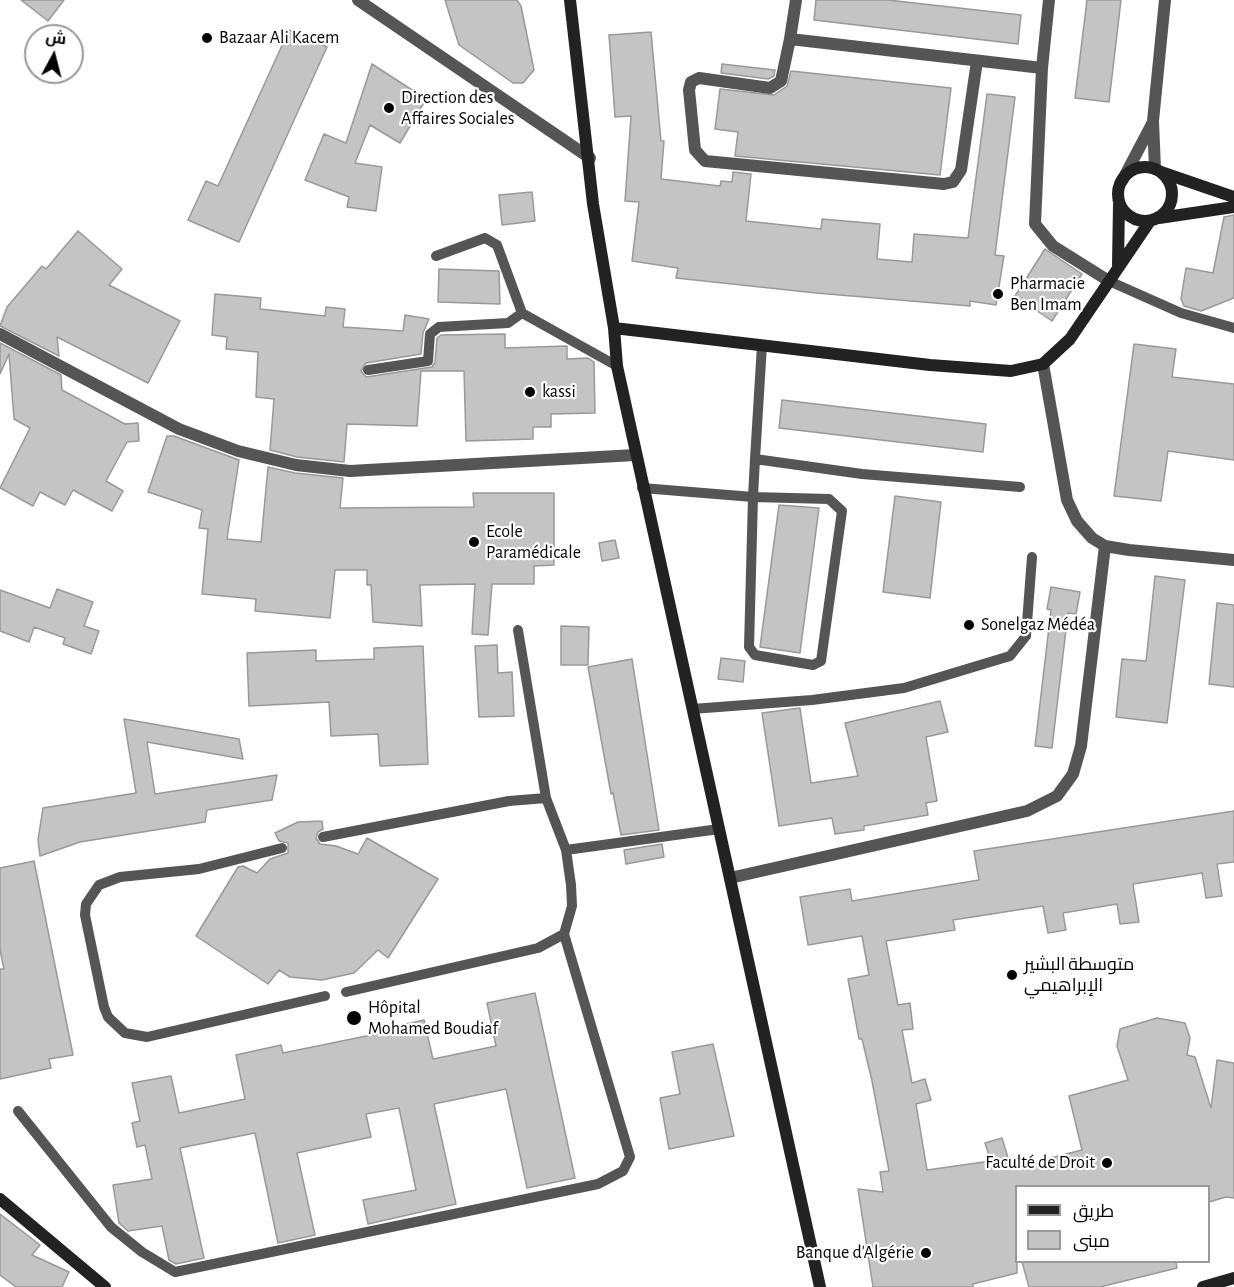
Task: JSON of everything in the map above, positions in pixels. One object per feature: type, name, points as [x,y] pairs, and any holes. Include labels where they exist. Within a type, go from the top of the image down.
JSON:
[{"type":"street","points":[[358,0],[590,158]]},
{"type":"street","points":[[570,0],[574,14],[593,204],[614,328],[618,366],[635,455],[820,1287]]},
{"type":"street","points":[[574,14],[575,0]]},
{"type":"street","points":[[796,0],[781,81],[770,88],[699,78],[691,82],[689,90],[695,150],[705,161],[944,184],[953,182],[961,170],[977,61]]},
{"type":"street","points":[[1049,0],[1042,68],[1035,224],[1053,246],[1109,281]]},
{"type":"street","points":[[614,328],[974,369],[1011,370],[1043,364],[1070,339],[1118,266],[1154,219],[1168,209],[1172,187],[1158,171],[1153,121],[1165,0]]},
{"type":"street","points":[[790,39],[1042,68]]},
{"type":"street","points":[[1118,266],[1118,194],[1122,181],[1153,121]]},
{"type":"street","points":[[1122,181],[1136,169],[1158,171],[1234,197]]},
{"type":"street","points":[[1119,203],[1131,218],[1154,219],[1234,207]]},
{"type":"street","points":[[0,334],[179,429],[238,451],[296,465],[350,471],[635,455]]},
{"type":"street","points":[[1043,364],[1066,500],[1077,521],[1092,538],[1105,546],[1234,560]]},
{"type":"street","points":[[730,878],[1027,811],[1057,796],[1073,774],[1081,747],[1105,546]]},
{"type":"street","points":[[0,1199],[105,1287]]},
{"type":"street","points":[[1203,1287],[1234,1278]]},
{"type":"lane","points":[[436,256],[485,238],[497,245],[522,313],[618,366]]},
{"type":"lane","points":[[1109,281],[1180,313],[1234,328]]},
{"type":"lane","points":[[368,370],[428,361],[430,334],[439,327],[508,322],[522,313]]},
{"type":"lane","points":[[642,488],[753,497],[829,499],[842,511],[821,661],[813,665],[755,655],[749,647],[753,497],[762,345]]},
{"type":"lane","points":[[755,459],[862,474],[1020,487]]},
{"type":"lane","points":[[692,709],[812,700],[904,688],[1010,656],[1026,636],[1032,557]]},
{"type":"lane","points":[[18,1111],[111,1227],[142,1252],[175,1272],[598,1184],[622,1170],[630,1157],[564,934],[572,906],[566,849],[546,798],[518,630]]},
{"type":"lane","points":[[323,837],[509,801],[546,798]]},
{"type":"lane","points":[[566,849],[719,829]]},
{"type":"lane","points":[[282,848],[199,869],[120,877],[99,885],[86,904],[85,915],[104,1007],[108,1017],[125,1033],[147,1037],[325,996]]},
{"type":"lane","points":[[346,992],[433,974],[538,948],[564,934]]},
{"type":"building","points":[[21,0],[64,0],[48,21]]},
{"type":"building","points":[[445,0],[517,0],[521,6],[534,70],[523,83],[513,83],[459,45]]},
{"type":"building","points":[[816,0],[888,0],[1021,15],[1018,44],[814,20]]},
{"type":"building","points":[[1087,0],[1121,0],[1109,102],[1075,98]]},
{"type":"building","points":[[289,30],[327,47],[239,242],[188,220],[206,181],[218,186]]},
{"type":"building","points":[[651,32],[661,141],[664,141],[661,179],[720,186],[721,181],[732,182],[733,172],[751,174],[746,221],[821,229],[822,219],[880,224],[877,259],[912,262],[914,234],[968,238],[987,94],[1015,97],[995,255],[1004,256],[996,305],[970,301],[970,306],[676,278],[678,268],[632,261],[639,202],[625,201],[631,116],[615,117],[609,35]]},
{"type":"building","points":[[372,64],[426,99],[400,143],[370,125],[355,163],[382,167],[376,211],[347,207],[349,197],[305,180],[324,134],[346,143]]},
{"type":"building","points":[[722,64],[775,70],[774,76],[768,79],[721,73]]},
{"type":"building","points":[[791,71],[951,88],[940,175],[735,156],[738,132],[715,129],[720,89],[774,95],[787,86]]},
{"type":"building","points":[[532,192],[535,221],[502,225],[499,195]]},
{"type":"building","points":[[1234,215],[1234,298],[1201,311],[1184,306],[1181,299],[1186,268],[1213,273],[1224,217]]},
{"type":"building","points":[[78,231],[122,269],[109,285],[180,321],[148,383],[57,337],[59,356],[0,326],[7,307],[42,266],[46,269]]},
{"type":"building","points":[[1045,249],[1082,274],[1052,321],[1015,296]]},
{"type":"building","points":[[439,269],[499,271],[500,304],[438,302]]},
{"type":"building","points":[[215,294],[261,298],[260,309],[325,316],[326,307],[345,309],[343,327],[403,331],[405,315],[429,319],[423,333],[421,354],[366,363],[361,371],[366,377],[432,367],[435,362],[437,338],[441,335],[505,334],[505,348],[567,346],[567,359],[588,358],[594,362],[595,413],[551,414],[551,427],[533,427],[533,439],[466,441],[464,371],[421,371],[417,426],[347,424],[344,462],[297,457],[270,450],[274,399],[256,397],[258,352],[226,349],[227,337],[212,335]]},
{"type":"building","points":[[0,343],[61,375],[62,390],[125,424],[138,423],[139,441],[127,442],[106,481],[123,491],[112,511],[73,490],[65,505],[40,492],[33,506],[0,488],[30,428],[14,419],[9,354],[0,374]]},
{"type":"building","points":[[1134,344],[1176,349],[1172,377],[1234,384],[1234,460],[1168,451],[1161,501],[1114,496]]},
{"type":"building","points":[[782,400],[986,424],[983,452],[779,428]]},
{"type":"building","points":[[167,436],[174,436],[239,460],[227,539],[261,542],[268,467],[295,473],[343,478],[340,508],[474,507],[473,493],[554,493],[554,565],[534,566],[534,584],[492,584],[488,635],[472,634],[475,584],[420,585],[422,626],[373,622],[371,585],[367,585],[367,570],[335,570],[330,618],[255,611],[256,599],[202,594],[208,529],[199,528],[202,510],[148,492]]},
{"type":"building","points":[[895,496],[941,502],[930,598],[883,592]]},
{"type":"building","points":[[779,505],[819,508],[800,653],[760,647]]},
{"type":"building","points":[[615,540],[619,558],[602,561],[599,543]]},
{"type":"building","points":[[1155,576],[1185,580],[1167,723],[1116,717],[1122,659],[1146,661]]},
{"type":"building","points":[[1051,587],[1080,592],[1076,614],[1068,613],[1052,748],[1035,746],[1051,610],[1047,609]]},
{"type":"building","points":[[57,589],[93,602],[84,626],[99,631],[91,654],[63,644],[65,638],[34,627],[29,642],[0,631],[0,590],[50,608]]},
{"type":"building","points":[[1217,603],[1234,605],[1234,687],[1209,684]]},
{"type":"building","points":[[561,626],[589,627],[588,665],[561,665]]},
{"type":"building","points":[[497,645],[498,673],[512,672],[514,716],[479,717],[475,646]]},
{"type":"building","points":[[423,646],[428,764],[380,766],[378,734],[331,736],[329,702],[249,706],[247,653],[316,650],[316,661],[374,659],[374,648]]},
{"type":"building","points":[[721,658],[745,661],[743,682],[718,679]]},
{"type":"building","points":[[632,659],[659,830],[621,835],[613,793],[611,794],[588,667]]},
{"type":"building","points":[[940,701],[948,732],[926,737],[937,801],[926,803],[928,815],[864,826],[864,830],[835,834],[832,818],[779,826],[762,713],[800,708],[811,783],[858,776],[845,723]]},
{"type":"building","points":[[124,719],[239,739],[243,759],[147,742],[155,794],[277,775],[272,800],[207,810],[205,822],[80,842],[40,856],[38,840],[43,808],[136,793]]},
{"type":"building","points":[[1234,811],[1234,862],[1217,864],[1222,896],[1206,898],[1202,873],[1133,884],[1139,922],[1120,924],[1117,904],[1063,913],[1066,930],[1048,933],[1043,906],[953,920],[955,930],[886,941],[898,1005],[910,1003],[913,1029],[902,1030],[912,1083],[925,1079],[931,1100],[916,1104],[927,1170],[991,1161],[985,1143],[1002,1138],[1011,1168],[1082,1150],[1069,1096],[1128,1080],[1117,1046],[1120,1029],[1157,1018],[1185,1023],[1190,1038],[1187,1055],[1195,1057],[1211,1108],[1217,1060],[1234,1063],[1234,1198],[1226,1197],[1210,1202],[1210,1185],[1015,1185],[1017,1273],[973,1284],[973,1287],[873,1287],[858,1189],[883,1192],[880,1172],[889,1171],[872,1081],[862,1039],[859,1039],[848,979],[869,975],[862,936],[808,945],[800,897],[850,889],[852,901],[979,880],[974,851]]},
{"type":"building","points":[[322,821],[323,829],[318,832],[316,838],[320,844],[336,846],[358,854],[367,838],[438,879],[388,958],[378,950],[354,973],[322,980],[290,977],[279,970],[268,984],[196,936],[238,867],[243,866],[257,873],[270,859],[288,853],[288,843],[279,841],[275,833],[298,822]]},
{"type":"building","points":[[662,844],[664,857],[626,864],[624,850]]},
{"type":"building","points":[[34,861],[73,1055],[49,1059],[51,1068],[0,1079],[0,969],[4,969],[0,950],[0,868]]},
{"type":"building","points":[[535,993],[575,1178],[527,1188],[506,1089],[434,1104],[456,1204],[368,1224],[363,1200],[416,1190],[399,1108],[366,1114],[371,1137],[297,1153],[315,1235],[278,1243],[255,1133],[180,1148],[204,1258],[176,1264],[169,1260],[162,1226],[128,1231],[119,1223],[113,1185],[152,1179],[145,1145],[137,1147],[132,1123],[140,1121],[132,1083],[171,1076],[179,1113],[245,1099],[236,1055],[281,1045],[283,1053],[376,1034],[375,1031],[424,1020],[433,1059],[496,1046],[487,1003]]},
{"type":"building","points":[[713,1044],[734,1136],[669,1149],[660,1098],[680,1094],[672,1052]]},
{"type":"building","points":[[0,1214],[40,1245],[32,1255],[69,1272],[62,1287],[16,1287],[0,1275]]},
{"type":"building","points":[[1022,1263],[1176,1263],[1177,1268],[1100,1287],[1029,1287]]},
{"type":"place","name":"Bazaar Ali Kacem","points":[[207,38]]},
{"type":"place","name":"Direction des Affaires Sociales","points":[[389,108]]},
{"type":"place","name":"Pharmacie Ben Imam","points":[[998,294]]},
{"type":"place","name":"kassi","points":[[530,392]]},
{"type":"place","name":"Ecole Paramédicale","points":[[474,542]]},
{"type":"place","name":"Sonelgaz Médéa","points":[[969,625]]},
{"type":"place","name":"متوسطة البشير الإبراهيمي","points":[[1012,975]]},
{"type":"place","name":"Hôpital Mohamed Boudiaf","points":[[354,1018]]},
{"type":"place","name":"Faculté de Droit","points":[[1107,1163]]},
{"type":"place","name":"Banque d'Algérie","points":[[926,1253]]}]
